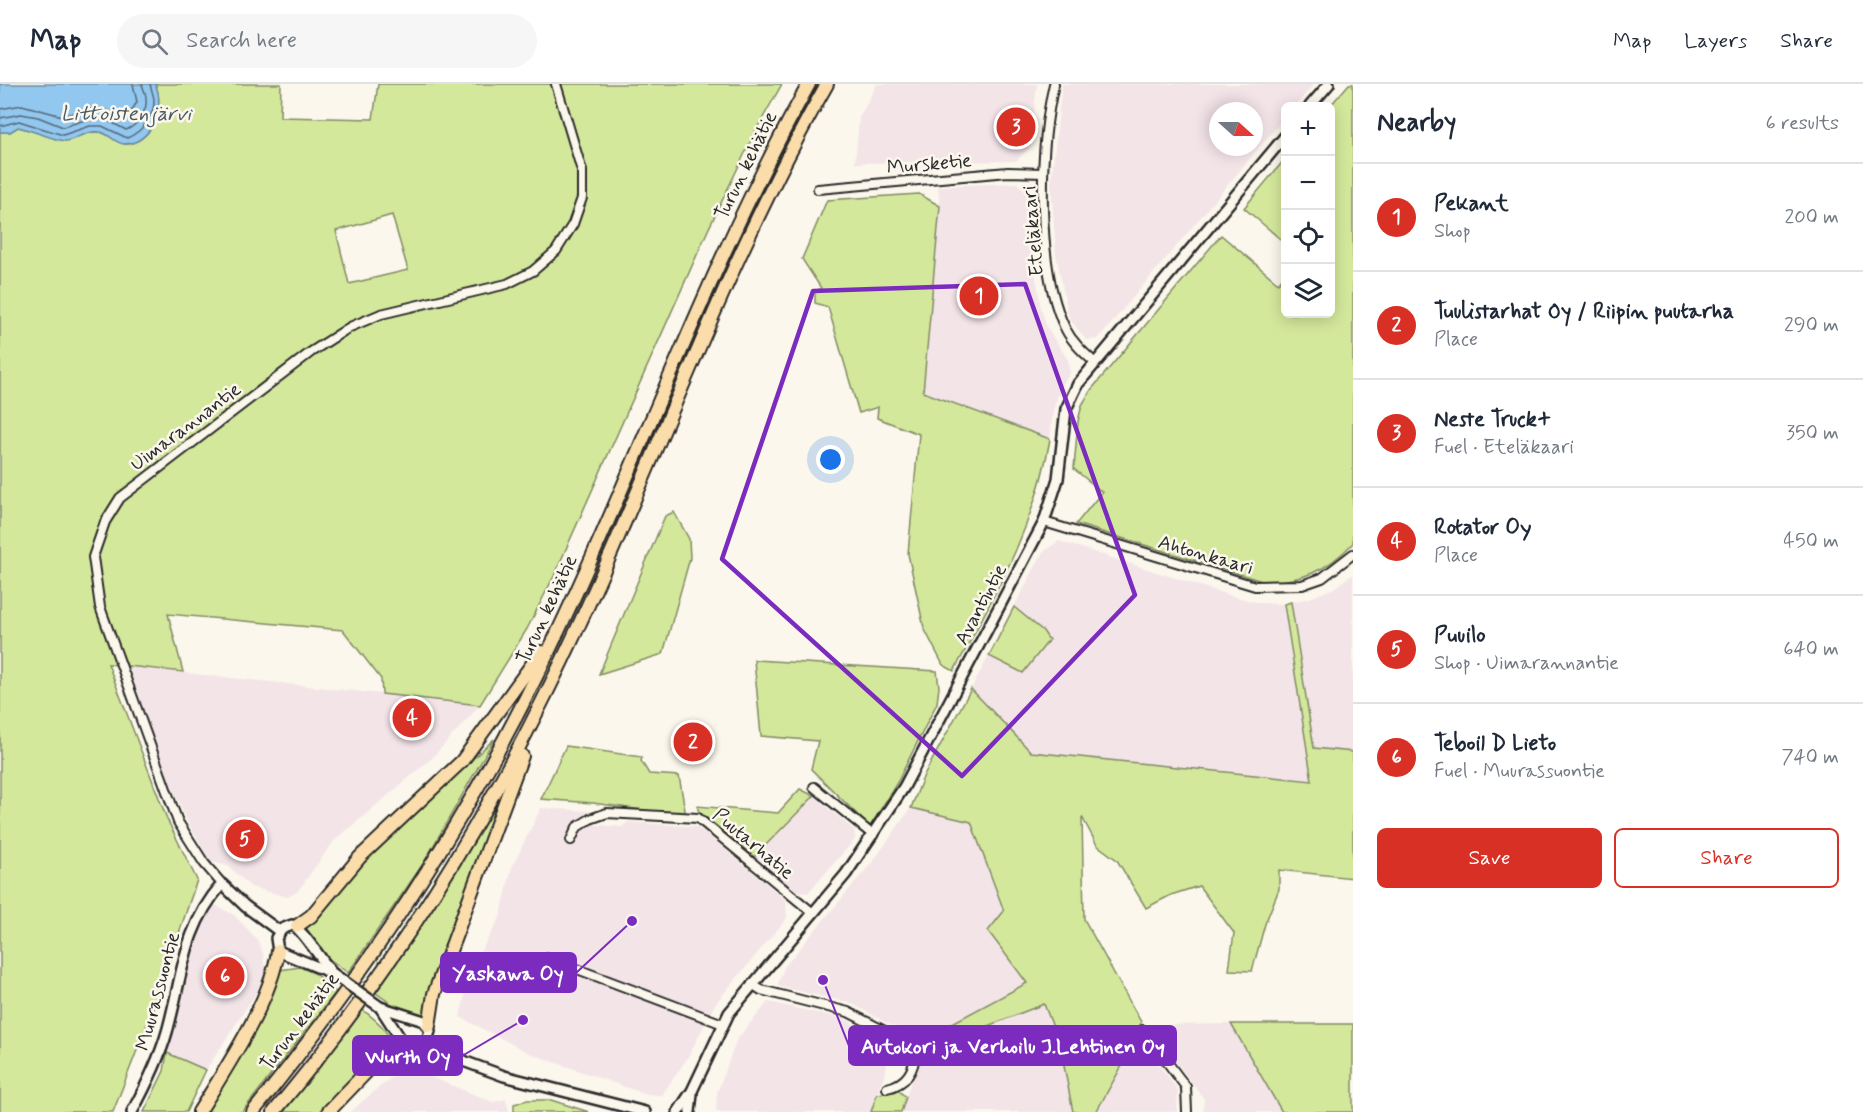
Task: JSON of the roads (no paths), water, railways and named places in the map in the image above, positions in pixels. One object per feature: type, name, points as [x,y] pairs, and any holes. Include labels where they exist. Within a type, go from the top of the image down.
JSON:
[{"type":"highway","name":"Turun kehätie","points":[[253,1112],[337,1006],[426,876],[496,755],[568,611],[762,171],[808,84]]},
{"type":"highway","name":"Turun kehätie","points":[[274,1112],[342,1026],[404,938],[473,829],[542,704],[749,237],[827,84]]},
{"type":"highway","points":[[297,927],[311,916],[360,857],[462,761],[523,680],[568,611]]},
{"type":"highway","points":[[429,1026],[434,994],[542,704]]},
{"type":"highway","points":[[199,1112],[263,997],[276,966],[278,951]]},
{"type":"highway","points":[[328,1112],[372,1066],[407,1045]]},
{"type":"street","name":"Uimarannantie","points":[[279,931],[245,906],[222,884],[204,863],[178,822],[100,607],[93,557],[105,522],[120,498],[330,339],[381,314],[507,284],[533,271],[556,251],[573,224],[582,198],[582,171],[556,84]]},
{"type":"street","name":"Eteläkaari","points":[[1054,84],[1043,173],[1046,249],[1056,301],[1066,330],[1094,362]]},
{"type":"street","points":[[1313,102],[1329,84]]},
{"type":"street","name":"Avantintie","points":[[678,1112],[693,1091],[723,1024],[752,984],[846,874],[908,779],[1044,522],[1058,479],[1066,409],[1078,384],[1094,362],[1281,141]]},
{"type":"street","name":"Mursketie","points":[[819,189],[1008,172],[1043,173]]},
{"type":"street","name":"Ahtonkaari","points":[[1044,522],[1255,586],[1302,585],[1322,578],[1353,554]]},
{"type":"street","points":[[814,787],[873,835]]},
{"type":"street","name":"Puutarhatie","points":[[571,840],[577,828],[590,819],[608,813],[698,818],[813,913]]},
{"type":"street","name":"Muurassuontie","points":[[132,1112],[162,1048],[192,931],[200,913],[222,884]]},
{"type":"street","points":[[332,973],[297,927],[286,926],[279,931],[275,943],[278,951],[332,973],[380,1007],[421,1019],[429,1026],[427,1041],[420,1047],[407,1045],[380,1007]]},
{"type":"street","points":[[548,958],[723,1024]]},
{"type":"street","points":[[752,984],[761,990],[848,1012],[908,1043],[915,1051],[913,1068],[902,1082],[887,1088]]},
{"type":"street","points":[[1143,1030],[1186,1086],[1187,1112]]},
{"type":"street","points":[[427,1041],[483,1069],[627,1110],[645,1112]]},
{"type":"street","name":"Avantintie","points":[[690,1112],[693,1091]]},
{"type":"water","name":"Littoistenjärvi","points":[[0,84],[155,84],[159,102],[149,131],[134,142],[124,144],[117,142],[100,132],[91,132],[66,141],[57,140],[18,127],[10,132],[0,132]]},
{"type":"place","name":"Neste Truck+","points":[[1016,127]]},
{"type":"place","name":"Pekant","points":[[979,296]]},
{"type":"place","name":"Rotator Oy","points":[[412,718]]},
{"type":"place","name":"Tuulistarhat Oy / Riipin puutarha","points":[[693,742]]},
{"type":"place","name":"Puuilo","points":[[245,839]]},
{"type":"place","name":"Yaskawa Oy","points":[[632,921]]},
{"type":"place","name":"Teboil D Lieto","points":[[225,976]]},
{"type":"place","name":"Autokori ja Verhoilu J.Lehtinen Oy","points":[[823,980]]},
{"type":"place","name":"Wurth Oy","points":[[523,1020]]}]
